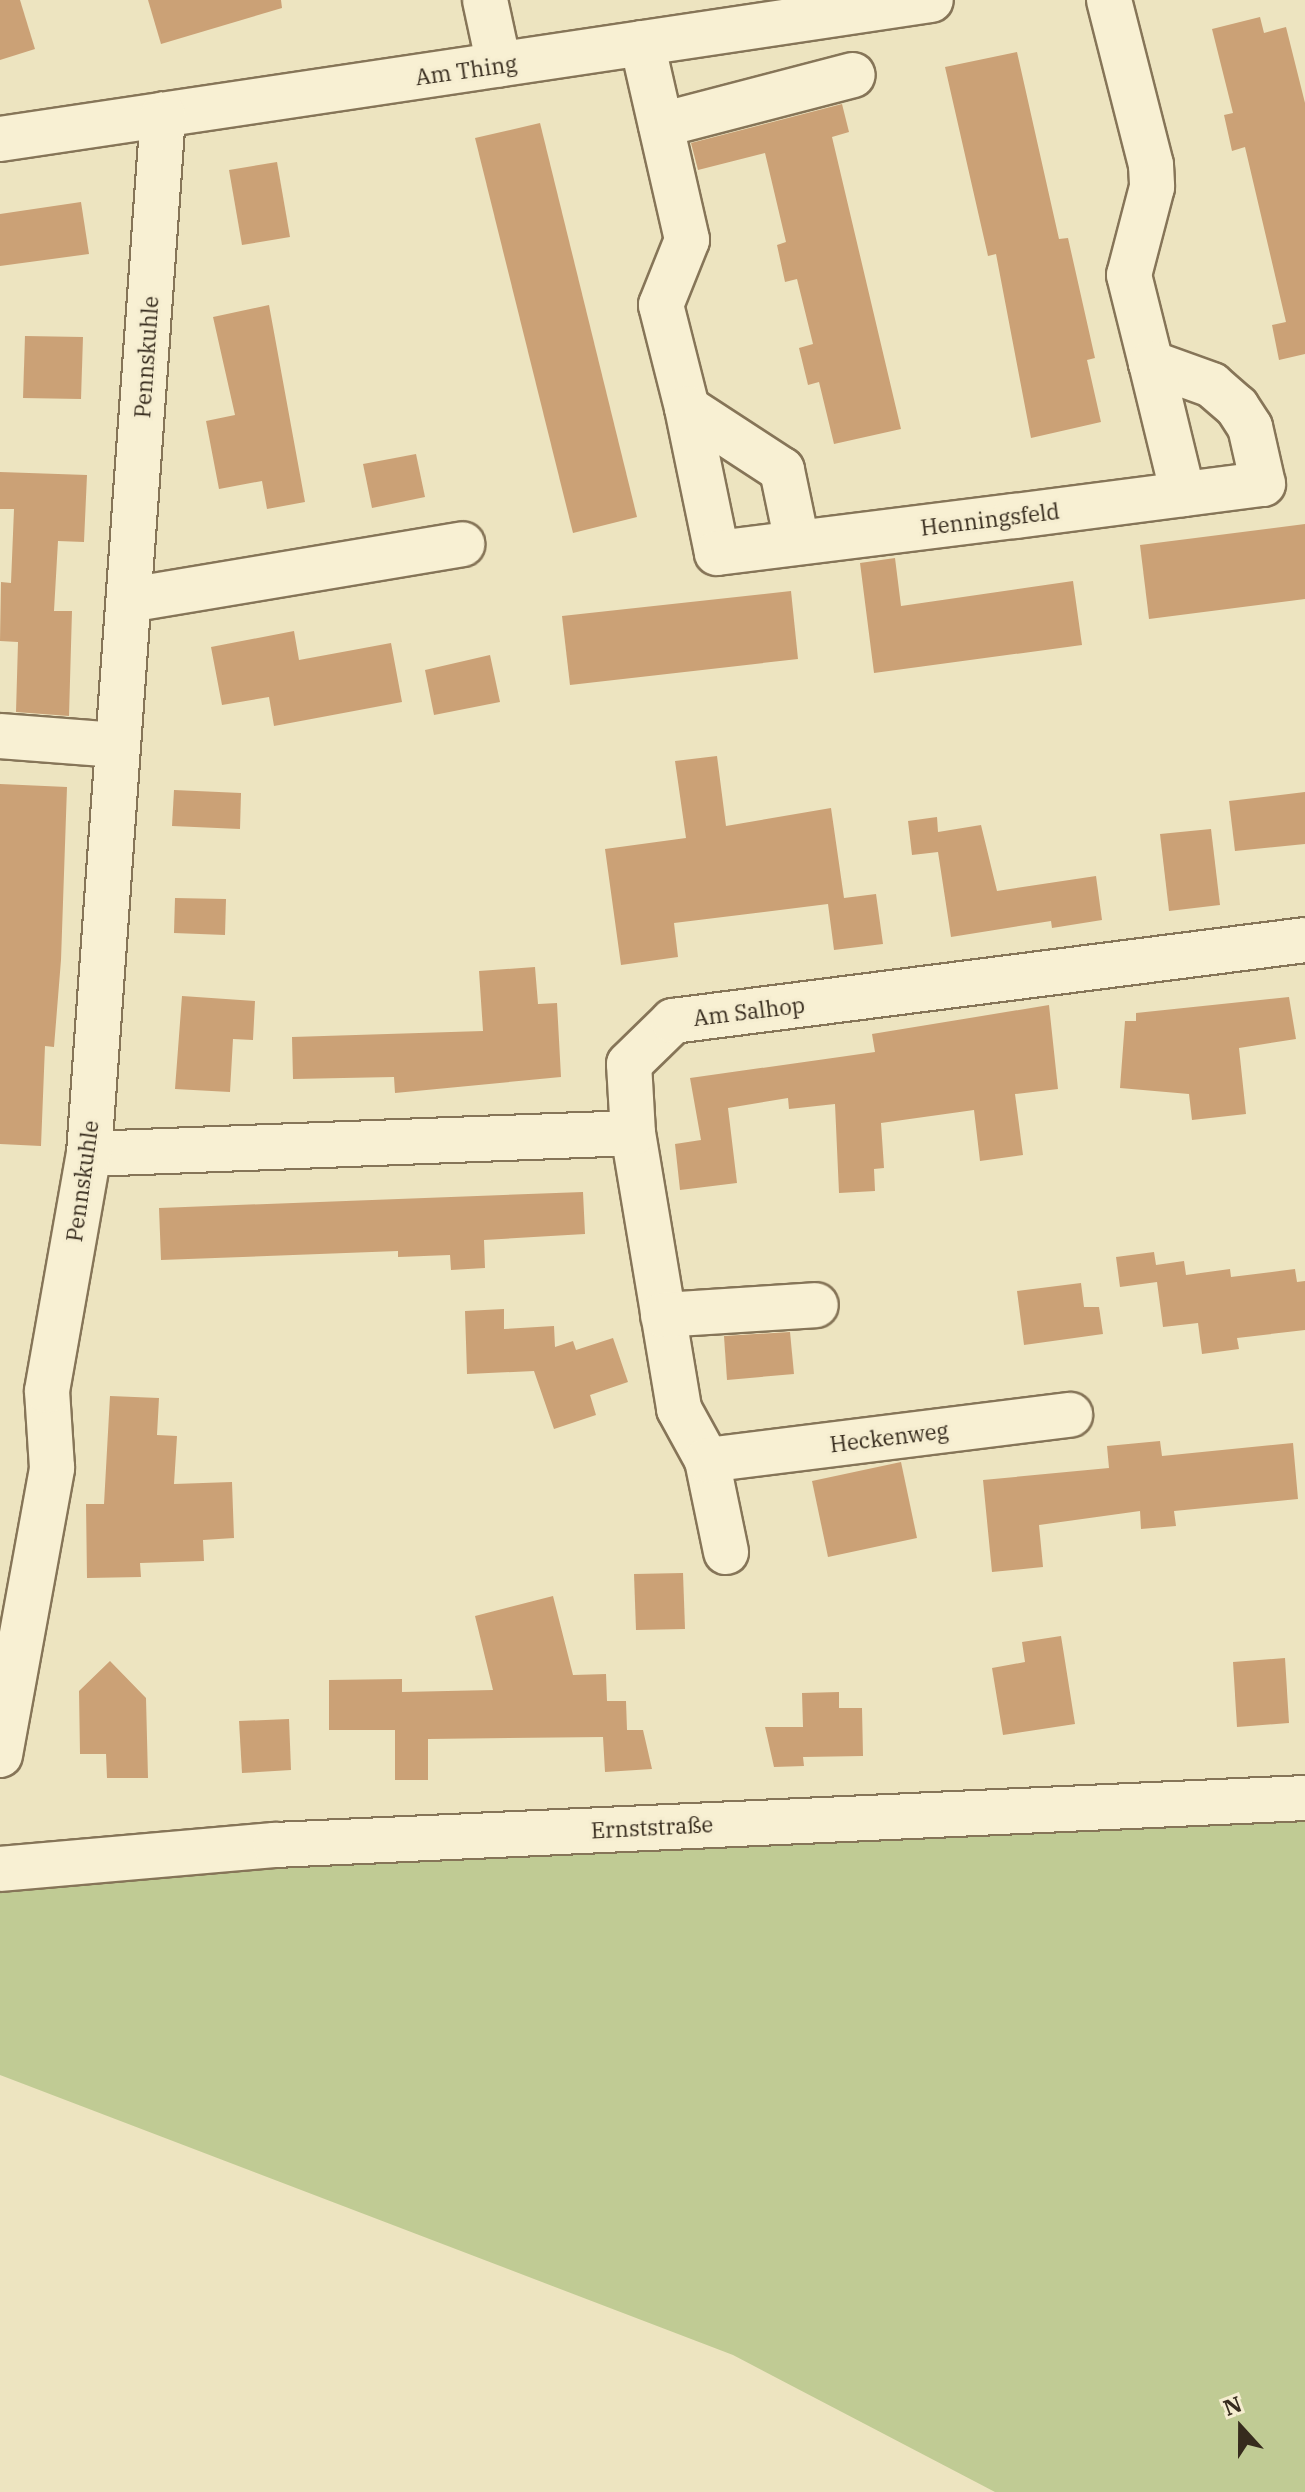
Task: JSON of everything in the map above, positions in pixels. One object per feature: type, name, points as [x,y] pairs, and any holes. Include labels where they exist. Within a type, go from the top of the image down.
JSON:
[{"type":"street","points":[[485,0],[499,65]]},
{"type":"street","name":"Am Thing","points":[[0,139],[931,0]]},
{"type":"street","points":[[1109,0],[1151,165],[1152,187],[1129,275],[1183,494]]},
{"type":"street","name":"Henningsfeld","points":[[642,43],[687,240],[661,305],[687,408],[717,553],[1263,484],[1250,427],[1212,385],[1151,363]]},
{"type":"street","points":[[661,125],[853,75]]},
{"type":"street","name":"Pennskuhle","points":[[0,1755],[52,1468],[47,1391],[89,1154],[163,115]]},
{"type":"street","points":[[687,408],[782,470],[797,542]]},
{"type":"street","points":[[129,600],[462,544]]},
{"type":"street","points":[[0,736],[118,745]]},
{"type":"street","name":"Am Salhop","points":[[633,1133],[629,1064],[673,1021],[1305,940]]},
{"type":"street","points":[[89,1154],[633,1133],[679,1409],[707,1460],[726,1552]]},
{"type":"street","points":[[663,1315],[816,1305]]},
{"type":"street","name":"Heckenweg","points":[[707,1460],[1070,1415]]},
{"type":"street","name":"Ernststraße","points":[[0,1869],[275,1845],[1305,1798]]},
{"type":"green space","points":[[1305,1798],[1305,2492],[995,2492],[733,2355],[0,2075],[0,1869]]},
{"type":"building","points":[[0,0],[20,0],[35,49],[0,60]]},
{"type":"building","points":[[148,0],[281,0],[282,8],[161,44]]},
{"type":"building","points":[[1260,17],[1264,33],[1286,27],[1305,103],[1305,354],[1279,360],[1272,325],[1286,322],[1245,147],[1232,151],[1224,115],[1233,113],[1212,29]]},
{"type":"building","points":[[1017,52],[1059,239],[1068,238],[1095,358],[1087,360],[1101,422],[1031,438],[996,254],[988,256],[945,67]]},
{"type":"building","points":[[842,104],[849,132],[832,137],[901,429],[834,444],[819,382],[808,385],[799,348],[813,344],[797,279],[785,282],[777,245],[786,242],[765,153],[698,170],[691,143]]},
{"type":"building","points":[[540,123],[637,517],[573,533],[475,138]]},
{"type":"building","points":[[277,162],[290,237],[242,245],[229,170]]},
{"type":"building","points":[[81,202],[89,254],[0,266],[0,214]]},
{"type":"building","points":[[269,305],[305,502],[267,509],[262,481],[219,489],[206,421],[235,415],[213,317]]},
{"type":"building","points":[[25,336],[83,337],[81,399],[23,398]]},
{"type":"building","points":[[416,454],[425,497],[372,508],[363,464]]},
{"type":"building","points":[[0,472],[87,475],[84,542],[58,541],[54,611],[72,611],[69,716],[16,712],[18,642],[0,641],[1,582],[11,583],[14,509],[0,509]]},
{"type":"building","points":[[1305,524],[1305,599],[1149,619],[1140,545]]},
{"type":"building","points":[[895,558],[901,606],[1073,581],[1082,645],[874,673],[860,563]]},
{"type":"building","points":[[791,591],[798,659],[570,685],[562,616]]},
{"type":"building","points":[[294,631],[299,660],[391,643],[402,702],[274,726],[269,697],[222,705],[211,647]]},
{"type":"building","points":[[490,655],[500,702],[434,715],[425,670]]},
{"type":"building","points":[[717,756],[726,826],[831,808],[844,898],[876,894],[883,944],[834,950],[828,904],[674,923],[678,957],[621,965],[605,849],[686,838],[675,761]]},
{"type":"building","points":[[0,784],[67,787],[61,960],[54,1047],[45,1046],[41,1146],[0,1144]]},
{"type":"building","points":[[174,790],[241,793],[240,829],[172,826]]},
{"type":"building","points":[[1305,792],[1305,844],[1235,851],[1229,801]]},
{"type":"building","points":[[937,817],[938,832],[981,825],[997,891],[1096,876],[1102,920],[1052,928],[1051,921],[951,937],[938,852],[912,855],[908,821]]},
{"type":"building","points":[[1211,829],[1220,905],[1169,911],[1160,834]]},
{"type":"building","points":[[175,898],[226,899],[225,935],[174,933]]},
{"type":"building","points":[[535,967],[538,1004],[557,1003],[561,1077],[395,1093],[394,1077],[293,1079],[292,1037],[483,1031],[479,971]]},
{"type":"building","points":[[182,996],[255,1001],[253,1040],[233,1039],[230,1092],[175,1089]]},
{"type":"building","points":[[1289,997],[1296,1039],[1239,1048],[1246,1114],[1192,1120],[1189,1094],[1120,1088],[1125,1021],[1136,1021],[1136,1013]]},
{"type":"building","points":[[1049,1005],[1058,1089],[1015,1094],[1023,1155],[980,1161],[974,1110],[881,1123],[884,1168],[874,1169],[875,1191],[839,1193],[835,1104],[789,1109],[788,1098],[728,1108],[737,1183],[680,1190],[675,1144],[701,1140],[690,1078],[875,1052],[872,1034]]},
{"type":"building","points":[[583,1192],[585,1234],[484,1240],[485,1268],[451,1270],[450,1255],[398,1257],[398,1251],[161,1260],[159,1208]]},
{"type":"building","points":[[1154,1252],[1156,1265],[1184,1261],[1186,1275],[1230,1269],[1231,1277],[1295,1269],[1297,1282],[1305,1281],[1305,1330],[1237,1338],[1239,1349],[1202,1354],[1198,1323],[1163,1327],[1157,1282],[1120,1287],[1116,1257]]},
{"type":"building","points":[[1081,1283],[1084,1307],[1099,1307],[1103,1334],[1024,1345],[1017,1291]]},
{"type":"building","points":[[504,1309],[504,1329],[554,1326],[555,1347],[573,1341],[576,1350],[613,1338],[628,1382],[590,1395],[596,1415],[554,1429],[534,1371],[467,1374],[465,1311]]},
{"type":"building","points":[[790,1332],[794,1374],[727,1380],[724,1336]]},
{"type":"building","points":[[110,1396],[159,1398],[157,1435],[177,1436],[174,1484],[232,1482],[234,1538],[203,1540],[204,1561],[140,1563],[141,1577],[87,1578],[86,1504],[104,1504]]},
{"type":"building","points":[[1160,1441],[1162,1456],[1293,1443],[1298,1499],[1174,1511],[1176,1526],[1141,1529],[1140,1511],[1039,1525],[1043,1567],[992,1572],[983,1480],[1109,1468],[1107,1446]]},
{"type":"building","points":[[901,1462],[917,1538],[828,1557],[812,1481]]},
{"type":"building","points":[[683,1573],[685,1629],[636,1630],[634,1574]]},
{"type":"building","points":[[553,1596],[573,1675],[606,1674],[607,1701],[626,1701],[627,1730],[643,1730],[652,1769],[605,1772],[603,1737],[428,1739],[428,1780],[395,1780],[395,1730],[329,1730],[329,1680],[402,1679],[402,1692],[493,1690],[475,1616]]},
{"type":"building","points":[[1061,1636],[1075,1724],[1003,1735],[992,1668],[1025,1662],[1022,1642]]},
{"type":"building","points":[[1285,1658],[1289,1723],[1237,1727],[1233,1662]]},
{"type":"building","points":[[110,1661],[146,1698],[148,1778],[107,1778],[106,1754],[80,1754],[79,1691]]},
{"type":"building","points":[[839,1692],[839,1708],[862,1708],[863,1756],[803,1757],[804,1766],[774,1767],[765,1727],[803,1727],[802,1693]]},
{"type":"building","points":[[289,1719],[291,1770],[242,1773],[239,1721]]}]
